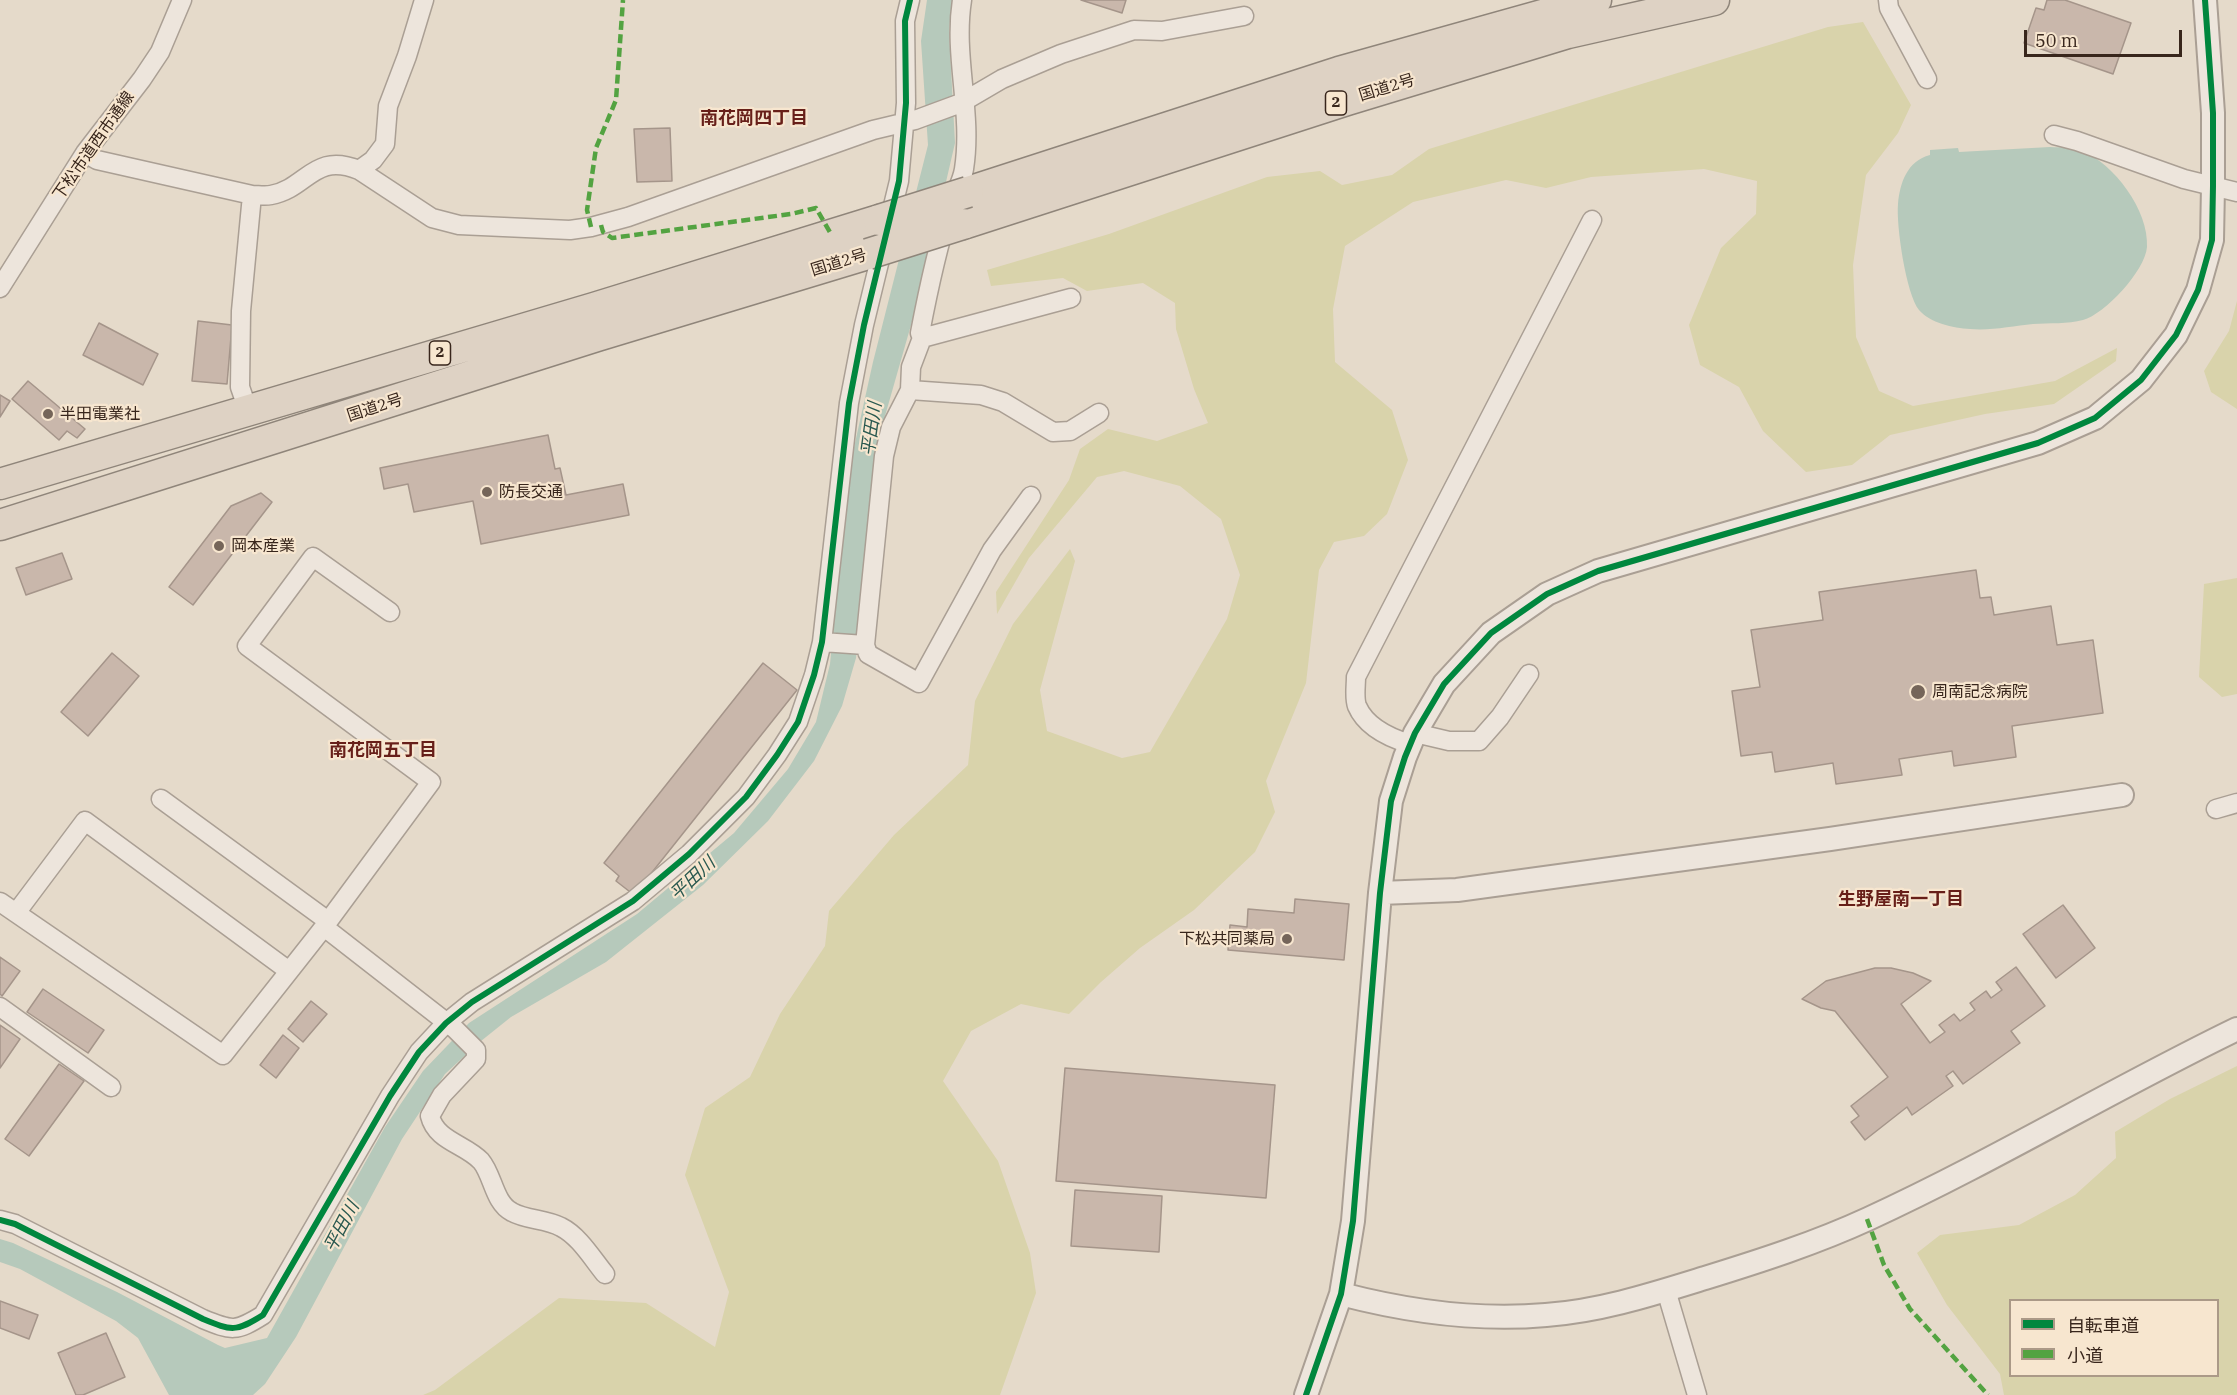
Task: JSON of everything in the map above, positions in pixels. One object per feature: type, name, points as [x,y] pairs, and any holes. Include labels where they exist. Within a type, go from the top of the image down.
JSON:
[{"type":"highway","name":"国道2号","points":[[0,483],[594,308],[968,192],[1339,72],[1596,0]]},
{"type":"highway","name":"国道2号","points":[[0,525],[597,336],[868,254],[1347,100],[1568,33],[1714,0]]},
{"type":"street","name":"下松市道西市通線","points":[[0,288],[85,153],[160,52],[182,0]]},
{"type":"street","points":[[359,170],[373,160],[385,144],[388,106],[407,56],[424,0]]},
{"type":"street","points":[[0,1220],[15,1224],[203,1319],[225,1328],[243,1328],[263,1316],[390,1096],[419,1052],[451,1026],[472,1002],[633,901],[688,854],[746,797],[798,722],[825,643],[849,403],[864,325],[899,181],[909,122],[906,103],[905,21],[910,0]]},
{"type":"street","points":[[962,0],[958,25],[964,102],[964,170],[950,208],[929,285],[921,338],[911,367],[910,390],[891,427],[885,456],[862,645],[868,654],[919,683],[992,550],[1031,496]]},
{"type":"street","points":[[1888,0],[1889,8],[1927,79]]},
{"type":"street","points":[[1306,1395],[1341,1294],[1353,1221],[1380,893],[1391,801],[1412,739],[1444,684],[1491,633],[1547,594],[1598,571],[2038,442],[2095,418],[2141,380],[2176,335],[2198,290],[2212,240],[2213,113],[2205,0]]},
{"type":"street","points":[[85,153],[97,160],[252,195],[270,196],[283,191],[323,166],[346,165],[359,170],[432,218],[459,225],[570,230],[591,228],[873,130],[909,122],[964,102],[1012,74],[1061,54],[1134,30],[1162,31],[1244,16]]},
{"type":"street","points":[[2054,135],[2184,179],[2237,192]]},
{"type":"street","points":[[248,410],[240,387],[241,322],[252,195]]},
{"type":"street","points":[[1529,674],[1500,717],[1479,741],[1393,739],[1369,723],[1357,705],[1356,677],[1592,220]]},
{"type":"street","points":[[921,338],[1071,298]]},
{"type":"street","points":[[910,390],[981,395],[1003,402],[1053,432],[1070,431],[1099,413]]},
{"type":"street","points":[[0,902],[223,1055],[326,924],[431,782],[247,646],[313,557],[390,612]]},
{"type":"street","points":[[825,643],[862,645]]},
{"type":"street","points":[[1380,893],[1468,888],[1842,837],[2122,795]]},
{"type":"street","points":[[161,800],[326,924],[477,1050],[476,1059],[442,1095],[430,1116],[433,1126],[478,1158],[487,1168],[502,1202],[510,1211],[561,1227],[575,1237],[604,1274]]},
{"type":"street","points":[[2216,809],[2237,803]]},
{"type":"street","points":[[16,913],[85,820],[289,972]]},
{"type":"street","points":[[0,1007],[111,1087]]},
{"type":"street","points":[[1341,1294],[1371,1301],[1465,1315],[1546,1315],[1608,1306],[1666,1290],[1770,1258],[1867,1220],[2019,1145],[2184,1054],[2237,1029]]},
{"type":"street","points":[[1666,1290],[1697,1395]]},
{"type":"shaded area","points":[[1863,22],[1911,105],[1898,133],[1866,175],[1853,265],[1856,337],[1879,391],[1913,406],[2055,381],[2117,348],[2116,361],[2054,404],[1985,414],[1890,435],[1852,465],[1806,472],[1763,431],[1739,387],[1700,365],[1689,325],[1721,248],[1756,214],[1757,181],[1704,169],[1591,177],[1546,188],[1506,180],[1413,202],[1345,246],[1333,309],[1335,362],[1392,410],[1408,460],[1387,514],[1364,536],[1334,542],[1319,570],[1306,683],[1266,781],[1275,812],[1255,852],[1194,910],[1140,948],[1069,1014],[1021,1004],[971,1031],[943,1081],[998,1161],[1030,1253],[1036,1293],[1000,1395],[423,1395],[435,1390],[559,1298],[646,1303],[715,1347],[729,1292],[685,1175],[705,1108],[750,1077],[780,1014],[825,946],[829,911],[894,835],[968,765],[975,701],[1013,624],[1070,549],[1075,561],[1040,690],[1047,731],[1122,758],[1150,752],[1227,619],[1240,575],[1221,519],[1180,486],[1124,471],[1097,477],[1029,558],[997,614],[996,592],[1069,480],[1080,449],[1108,429],[1157,441],[1208,423],[1194,389],[1176,329],[1175,303],[1143,283],[1087,291],[1063,278],[991,286],[987,270],[1109,234],[1267,177],[1320,171],[1342,185],[1392,175],[1429,149],[1828,27]]},
{"type":"shaded area","points":[[2237,301],[2237,409],[2211,392],[2204,371],[2229,331]]},
{"type":"shaded area","points":[[2237,578],[2237,694],[2222,697],[2199,677],[2204,584]]},
{"type":"shaded area","points":[[2237,1066],[2237,1395],[2004,1395],[2000,1374],[1947,1305],[1917,1253],[1940,1235],[2019,1225],[2075,1195],[2116,1158],[2115,1132],[2170,1099]]},
{"type":"water","name":"平田川","points":[[927,0],[952,0],[949,31],[955,143],[921,290],[879,437],[856,658],[842,706],[814,761],[768,821],[703,885],[606,962],[511,1017],[445,1074],[402,1139],[296,1337],[265,1384],[253,1395],[169,1395],[138,1338],[116,1321],[20,1269],[0,1262],[0,1239],[117,1292],[225,1348],[267,1338],[385,1127],[423,1071],[469,1023],[637,914],[734,833],[788,769],[816,722],[830,664],[849,470],[873,362],[928,145],[921,41]]},
{"type":"water","points":[[2050,147],[2077,149],[2093,157],[2117,177],[2136,204],[2146,233],[2147,247],[2145,257],[2132,279],[2112,301],[2083,320],[1978,329],[1949,326],[1924,315],[1914,302],[1910,290],[1899,227],[1899,196],[1910,168],[1922,158],[1930,155],[1930,150],[1958,148],[1959,152]]},
{"type":"building","points":[[1081,0],[1126,0],[1122,13]]},
{"type":"building","points":[[2047,0],[2065,0],[2131,23],[2113,74],[2024,43],[2036,8],[2044,10]]},
{"type":"building","points":[[670,128],[672,181],[637,182],[634,129]]},
{"type":"building","points":[[198,321],[232,325],[227,384],[192,381]]},
{"type":"building","points":[[99,323],[158,354],[143,385],[83,355]]},
{"type":"building","name":"半田電業社","points":[[28,381],[85,429],[77,438],[67,431],[59,440],[12,399]]},
{"type":"building","points":[[0,395],[10,401],[0,417]]},
{"type":"building","name":"防長交通","points":[[548,435],[555,469],[560,468],[566,495],[623,484],[629,515],[481,544],[473,501],[414,512],[408,484],[384,489],[380,468]]},
{"type":"building","name":"岡本産業","points":[[261,493],[272,502],[193,605],[169,587],[231,506]]},
{"type":"building","points":[[62,553],[72,579],[26,595],[16,568]]},
{"type":"building","points":[[1976,570],[1980,598],[1991,597],[1994,615],[2051,606],[2057,645],[2093,640],[2103,713],[2012,726],[2016,757],[1954,766],[1952,751],[1899,759],[1902,775],[1836,784],[1833,763],[1775,772],[1772,752],[1741,756],[1732,691],[1760,687],[1751,630],[1823,620],[1819,592]]},
{"type":"building","points":[[112,653],[139,676],[88,736],[61,712]]},
{"type":"building","points":[[763,663],[797,690],[634,895],[616,881],[619,876],[604,863]]},
{"type":"building","name":"下松共同薬局","points":[[1295,899],[1349,904],[1344,960],[1228,950],[1230,925],[1247,927],[1248,909],[1294,913]]},
{"type":"building","points":[[2063,905],[2095,948],[2056,978],[2023,934]]},
{"type":"building","points":[[0,957],[20,971],[2,996],[0,994]]},
{"type":"building","points":[[2016,967],[2045,1006],[2011,1031],[2020,1043],[1963,1084],[1953,1071],[1946,1076],[1953,1086],[1912,1115],[1907,1107],[1865,1140],[1851,1122],[1859,1116],[1851,1106],[1888,1077],[1835,1011],[1821,1008],[1802,999],[1826,981],[1875,968],[1891,968],[1913,973],[1931,981],[1901,1004],[1930,1043],[1945,1032],[1939,1025],[1954,1014],[1960,1021],[1975,1010],[1970,1003],[1986,991],[1991,998],[2002,990],[1996,982]]},
{"type":"building","points":[[43,989],[104,1030],[88,1053],[27,1012]]},
{"type":"building","points":[[311,1001],[327,1014],[303,1042],[288,1029]]},
{"type":"building","points":[[0,1025],[20,1039],[0,1068]]},
{"type":"building","points":[[283,1035],[299,1048],[276,1078],[260,1065]]},
{"type":"building","points":[[59,1064],[84,1081],[29,1156],[5,1139]]},
{"type":"building","points":[[1065,1068],[1275,1085],[1266,1198],[1056,1181]]},
{"type":"building","points":[[1075,1190],[1162,1196],[1159,1252],[1071,1246]]},
{"type":"building","points":[[0,1301],[38,1315],[29,1339],[0,1328]]},
{"type":"building","points":[[106,1333],[125,1377],[83,1395],[76,1395],[58,1353]]},
{"type":"marked path","points":[[591,227],[587,210],[596,148],[616,100],[623,0]]},
{"type":"marked path","points":[[601,225],[603,232],[612,238],[791,214],[816,208],[831,234]]},
{"type":"marked path","points":[[1867,1219],[1884,1265],[1910,1309],[1988,1395]]},
{"type":"cycle path","points":[[0,1220],[15,1224],[213,1323],[234,1328],[254,1321],[263,1315],[390,1096],[419,1052],[446,1023],[472,1002],[633,901],[689,854],[746,797],[798,722],[814,675],[822,642],[849,403],[864,325],[899,181],[906,103],[905,21],[910,0]]},
{"type":"cycle path","points":[[1306,1395],[1341,1294],[1353,1221],[1380,893],[1391,801],[1415,733],[1444,684],[1491,633],[1547,594],[1598,571],[2038,443],[2095,418],[2141,380],[2176,335],[2198,290],[2212,240],[2213,113],[2205,0]]},
{"type":"place","name":"半田電業社","points":[[48,414]]},
{"type":"place","name":"防長交通","points":[[487,492]]},
{"type":"place","name":"岡本産業","points":[[219,546]]},
{"type":"place","name":"周南記念病院","points":[[1918,692]]},
{"type":"place","name":"下松共同薬局","points":[[1287,939]]},
{"type":"district","name":"南花岡四丁目","points":[[754,119]]},
{"type":"district","name":"南花岡五丁目","points":[[383,751]]},
{"type":"district","name":"生野屋南一丁目","points":[[1901,900]]}]
